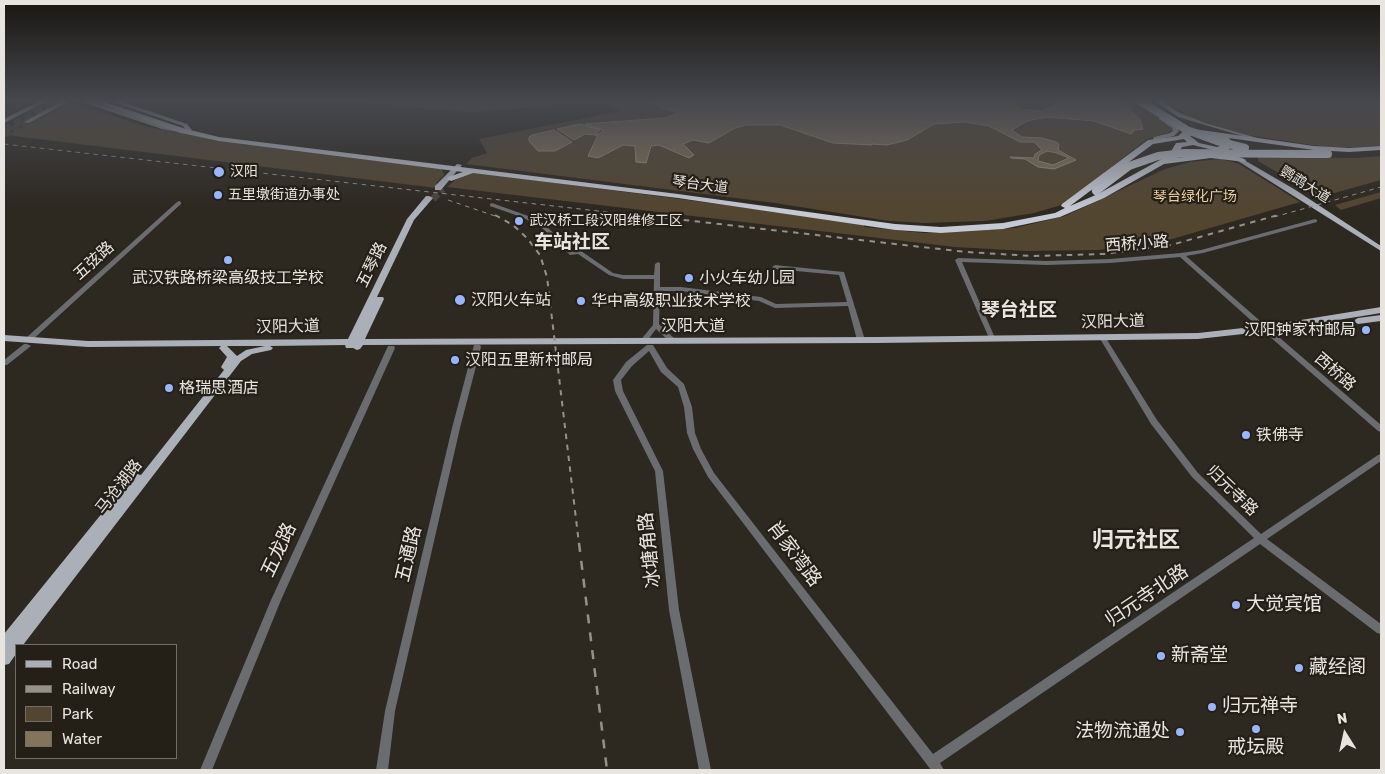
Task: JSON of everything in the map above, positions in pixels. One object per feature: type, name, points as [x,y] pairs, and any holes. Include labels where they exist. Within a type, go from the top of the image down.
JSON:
[{"type":"highway","name":"琴台大道","points":[[220,137],[243,142],[460,166],[915,229],[950,230],[997,227],[1044,218],[1101,196],[1172,157],[1179,145],[1193,143]]},
{"type":"highway","name":"琴台大道","points":[[232,137],[904,224],[958,226],[1022,219],[1064,207],[1140,148],[1155,141],[1181,137]]},
{"type":"highway","points":[[1186,137],[1193,143],[1212,148],[1229,146],[1352,153]]},
{"type":"highway","points":[[1205,137],[1217,142],[1255,150],[1310,154]]},
{"type":"highway","points":[[1221,137],[1228,140],[1229,146]]},
{"type":"highway","name":"琴台大道","points":[[1240,137],[1335,150],[1381,150]]},
{"type":"highway","points":[[1077,206],[1129,166],[1158,156],[1184,153],[1328,154],[1381,150]]},
{"type":"highway","points":[[1159,164],[1201,156],[1219,156],[1241,160]]},
{"type":"highway","points":[[432,164],[443,168],[449,178],[465,172],[478,170]]},
{"type":"main road","points":[[1155,141],[1156,138],[1160,137]]},
{"type":"main road","points":[[1249,137],[1260,140]]},
{"type":"main road","name":"鹦鹉大道","points":[[1229,146],[1241,160]]},
{"type":"main road","name":"鹦鹉大道","points":[[1212,148],[1241,160],[1381,244]]},
{"type":"main road","points":[[440,188],[460,166]]},
{"type":"main road","name":"五琴路","points":[[354,345],[415,222],[431,199]]},
{"type":"main road","name":"鹦鹉大道","points":[[1355,229],[1381,249]]},
{"type":"main road","name":"汉阳大道","points":[[4,338],[27,343],[94,348],[268,348],[354,345],[391,348],[477,348],[647,344],[673,341],[992,338],[1226,340],[1381,310]]},
{"type":"main road","name":"汉阳大道","points":[[1268,332],[1381,318]]},
{"type":"main road","name":"汉阳大道","points":[[4,344],[647,344],[1103,339]]},
{"type":"main road","name":"马沧湖路","points":[[4,644],[228,363],[232,356],[224,348]]},
{"type":"main road","name":"马沧湖路","points":[[16,644],[238,359],[249,352],[268,348]]},
{"type":"main road","name":"马沧湖路","points":[[4,659],[15,645]]},
{"type":"street","name":"五弦路","points":[[4,363],[179,203]]},
{"type":"street","points":[[492,205],[526,217],[563,243],[572,254],[579,252],[611,274],[658,277]]},
{"type":"street","name":"西桥小路","points":[[992,338],[958,260],[1046,263],[1110,261],[1181,255],[1201,252],[1314,221]]},
{"type":"street","name":"西桥路","points":[[1181,255],[1381,429]]},
{"type":"street","points":[[647,344],[656,325],[658,264]]},
{"type":"street","points":[[775,267],[842,273],[861,340]]},
{"type":"street","points":[[658,289],[681,289],[753,298],[775,306],[851,304]]},
{"type":"street","points":[[656,325],[673,341]]},
{"type":"street","name":"归元寺路","points":[[1103,339],[1154,422],[1195,476],[1262,540],[1381,630]]},
{"type":"street","name":"肖家湾路","points":[[647,344],[664,370],[682,386],[697,449],[712,475],[935,766]]},
{"type":"street","name":"冰塘角路","points":[[647,344],[617,380],[619,391],[659,471],[674,610],[705,770]]},
{"type":"street","name":"五龙路","points":[[206,770],[276,600],[391,348]]},
{"type":"street","name":"五通路","points":[[382,770],[392,701],[454,437],[477,348]]},
{"type":"street","name":"归元寺北路","points":[[935,766],[1381,457]]},
{"type":"green space","points":[[23,137],[206,137],[442,169],[444,175],[437,182],[436,188]]},
{"type":"green space","points":[[489,137],[1153,137],[1147,139],[1067,202],[1058,206],[1034,213],[985,221],[924,223],[889,221],[775,203],[466,164],[472,158],[487,153],[479,139]]},
{"type":"green space","points":[[1261,137],[1381,137],[1381,146],[1332,148]]},
{"type":"green space","points":[[1381,156],[1381,180],[1320,197],[1258,161],[1258,158],[1263,157],[1357,158]]},
{"type":"green space","name":"琴台绿化广场","points":[[1221,159],[1239,164],[1300,202],[1165,241],[1098,250],[1027,251],[955,247],[447,187],[458,178],[472,172],[864,223],[864,227],[924,233],[959,232],[1015,228],[1065,216],[1165,169],[1190,162]]},
{"type":"green space","points":[[1381,192],[1381,198],[1341,210],[1335,205]]},
{"type":"water","points":[[529,137],[565,137],[572,142],[555,151],[538,151],[529,141]]},
{"type":"water","points":[[597,137],[719,137],[709,143],[693,140],[683,144],[694,155],[689,158],[659,145],[651,146],[646,163],[636,162],[635,146],[623,145],[598,158],[588,156]]},
{"type":"water","points":[[816,137],[912,137],[887,145],[833,143]]},
{"type":"water","points":[[1011,137],[1042,138],[1056,142],[1059,144],[1058,150],[1076,160],[1054,169],[1038,167],[1025,159],[1011,158],[1034,158],[1035,154],[1042,150],[1034,142],[1020,142]],"holes":[[[1047,151],[1069,158],[1053,165],[1038,161],[1039,155]]]},
{"type":"tunnel","points":[[433,199],[443,189]]},
{"type":"railway","points":[[4,144],[651,217]]},
{"type":"railway","points":[[1274,217],[1381,187]]},
{"type":"railway","points":[[448,200],[498,217]]},
{"type":"railway","points":[[495,215],[513,225],[527,238],[540,255],[547,277],[579,544]]},
{"type":"railway","points":[[640,215],[966,252],[1032,256],[1104,254],[1171,245],[1278,215]]},
{"type":"railway","points":[[579,543],[607,770]]},
{"type":"place","name":"汉阳","points":[[219,172]]},
{"type":"place","name":"五里墩街道办事处","points":[[218,195]]},
{"type":"place","name":"武汉桥工段汉阳维修工区","points":[[519,221]]},
{"type":"place","name":"武汉铁路桥梁高级技工学校","points":[[228,260]]},
{"type":"place","name":"小火车幼儿园","points":[[689,278]]},
{"type":"place","name":"汉阳火车站","points":[[460,300]]},
{"type":"place","name":"华中高级职业技术学校","points":[[581,301]]},
{"type":"place","name":"汉阳钟家村邮局","points":[[1366,330]]},
{"type":"place","name":"汉阳五里新村邮局","points":[[455,360]]},
{"type":"place","name":"格瑞思酒店","points":[[169,388]]},
{"type":"place","name":"铁佛寺","points":[[1246,435]]},
{"type":"place","name":"大觉宾馆","points":[[1236,605]]},
{"type":"place","name":"新斋堂","points":[[1161,656]]},
{"type":"place","name":"藏经阁","points":[[1299,668]]},
{"type":"place","name":"归元禅寺","points":[[1212,707]]},
{"type":"place","name":"戒坛殿","points":[[1256,729]]},
{"type":"place","name":"法物流通处","points":[[1180,732]]},
{"type":"district","name":"车站社区","points":[[572,243]]},
{"type":"district","name":"琴台社区","points":[[1019,311]]},
{"type":"district","name":"归元社区","points":[[1136,541]]}]
